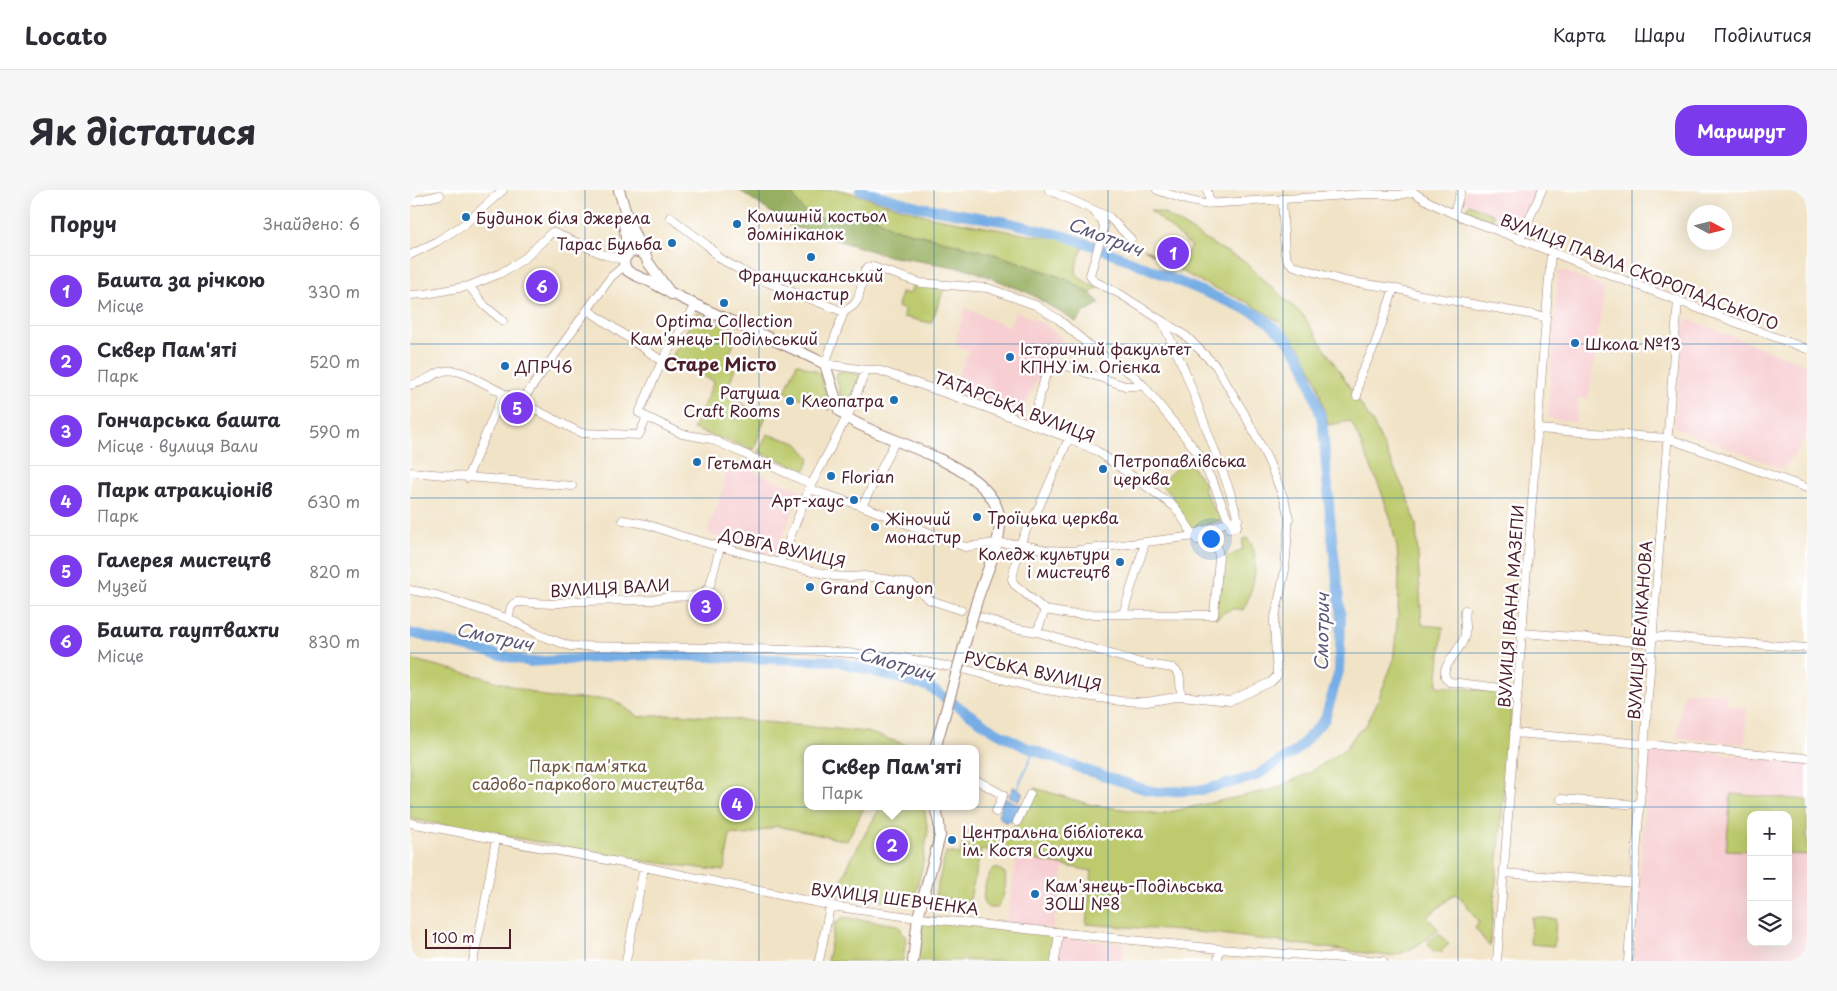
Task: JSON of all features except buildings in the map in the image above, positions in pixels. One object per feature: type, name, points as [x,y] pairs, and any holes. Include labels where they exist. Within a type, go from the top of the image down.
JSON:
[{"type":"main road","points":[[620,191],[628,220],[645,257],[671,294]]},
{"type":"main road","points":[[620,191],[626,260],[630,272],[671,294],[825,364],[840,410],[854,423],[942,460],[970,476],[988,491],[998,507],[1000,524],[996,543],[976,604],[936,745]]},
{"type":"main road","points":[[626,260],[636,251],[645,257]]},
{"type":"main road","points":[[636,274],[643,272],[645,257]]},
{"type":"main road","points":[[913,961],[918,917],[940,836],[936,810]]},
{"type":"street","points":[[410,255],[436,242],[466,223],[503,190]]},
{"type":"street","points":[[1049,190],[1109,217],[1131,239]]},
{"type":"street","points":[[1157,190],[1197,203],[1282,199],[1302,194],[1399,195],[1412,191]]},
{"type":"street","points":[[1207,190],[1210,203]]},
{"type":"street","points":[[1454,213],[1461,190]]},
{"type":"street","points":[[1520,240],[1542,190]]},
{"type":"street","name":"ВУЛИЦЯ ПАВЛА СКОРОПАДСЬКОГО","points":[[1412,191],[1420,198],[1520,240],[1807,350]]},
{"type":"street","points":[[410,202],[445,192]]},
{"type":"street","points":[[1282,199],[1285,254],[1290,264],[1304,270],[1344,281],[1394,288],[1421,295],[1546,318]]},
{"type":"street","name":"РУСЬКА ВУЛИЦЯ","points":[[410,590],[436,595],[509,619],[542,636],[570,646],[825,651],[934,663],[1039,689],[1120,701],[1148,702],[1181,696],[1230,701],[1271,682],[1277,676],[1273,630],[1285,570],[1289,518],[1288,508],[1279,484],[1256,435],[1216,366],[1186,336],[1120,294],[1094,281],[1090,275],[1103,234],[1102,221],[1093,210]]},
{"type":"street","points":[[670,217],[708,245],[721,259],[740,270],[844,312]]},
{"type":"street","points":[[410,295],[469,286],[509,269],[525,258],[552,232],[605,255],[626,260],[611,277],[520,402]]},
{"type":"street","name":"ВУЛИЦЯ ІВАНА МАЗЕПИ","points":[[1497,961],[1551,252]]},
{"type":"street","points":[[825,364],[844,312],[854,305],[858,299],[865,270],[868,267],[921,283],[988,288],[1036,305],[1068,326],[1091,347],[1134,376],[1144,386],[1198,453],[1215,487],[1230,525]]},
{"type":"street","points":[[469,286],[485,306],[504,320]]},
{"type":"street","points":[[1357,396],[1362,371],[1374,347],[1394,288]]},
{"type":"street","name":"ВУЛИЦЯ ВЕЛІКАНОВА","points":[[1628,961],[1678,300]]},
{"type":"street","points":[[696,305],[662,361],[640,413],[682,434],[711,439],[810,486],[965,547],[996,543],[1020,544],[1046,550],[1071,551],[1195,536],[1198,538],[1219,533]]},
{"type":"street","points":[[588,310],[662,361]]},
{"type":"street","points":[[1162,322],[1185,371],[1229,488],[1238,519],[1230,525],[1196,533],[1195,536]]},
{"type":"street","name":"ТАТАРСЬКА ВУЛИЦЯ","points":[[825,364],[878,370],[1069,438],[1097,451],[1175,507],[1195,536]]},
{"type":"street","points":[[1032,425],[1045,377],[1056,366],[1067,366],[1125,386],[1144,386]]},
{"type":"street","points":[[410,385],[437,373],[452,369],[466,374],[581,432],[639,435],[647,417]]},
{"type":"street","points":[[780,563],[810,486],[846,416],[866,370]]},
{"type":"street","points":[[467,478],[503,394]]},
{"type":"street","points":[[1537,429],[1667,438],[1807,488]]},
{"type":"street","points":[[1069,438],[1039,508],[1020,544],[1012,579],[1014,584],[1045,610],[1069,614],[1214,615],[1219,557],[1217,546],[1213,542],[1199,542],[1195,536]]},
{"type":"street","points":[[862,506],[896,440]]},
{"type":"street","points":[[410,472],[572,486]]},
{"type":"street","name":"ДОВГА ВУЛИЦЯ","points":[[623,520],[646,524],[720,547],[841,577],[860,575],[898,580],[911,584],[936,602],[961,610]]},
{"type":"street","points":[[1123,614],[1145,543]]},
{"type":"street","name":"ВУЛИЦЯ ВАЛИ","points":[[509,619],[513,603],[518,602],[552,604],[575,601],[653,600],[668,597],[700,596],[710,586],[720,547]]},
{"type":"street","points":[[1037,632],[1045,610]]},
{"type":"street","points":[[1465,610],[1464,641],[1445,668],[1444,675],[1446,679],[1450,682],[1518,690]]},
{"type":"street","points":[[981,616],[1012,628],[1037,632],[1141,663],[1173,668],[1179,674],[1181,696]]},
{"type":"street","points":[[1522,633],[1807,648]]},
{"type":"street","points":[[1514,733],[1807,758]]},
{"type":"street","points":[[979,782],[1003,795],[996,812]]},
{"type":"street","points":[[1017,822],[1030,794]]},
{"type":"street","points":[[1561,799],[1640,805]]},
{"type":"street","name":"ВУЛИЦЯ ШЕВЧЕНКА","points":[[410,823],[830,906],[1219,949],[1383,961]]},
{"type":"street","points":[[472,961],[483,914],[496,839]]},
{"type":"street","points":[[626,961],[644,868]]},
{"type":"street","points":[[1504,873],[1634,883]]},
{"type":"street","points":[[819,961],[830,906]]},
{"type":"street","points":[[1055,961],[1059,932]]},
{"type":"street","points":[[1218,961],[1219,949]]},
{"type":"shaded area","points":[[1466,190],[1539,190],[1522,228],[1462,200]]},
{"type":"shaded area","name":"Школа №13","points":[[1564,271],[1604,288],[1589,399],[1578,398],[1576,422],[1548,418],[1558,272]]},
{"type":"shaded area","name":"Історичний факультет КПНУ ім. Огієнка","points":[[965,308],[1009,327],[1016,311],[1049,327],[1061,338],[1059,352],[1040,373],[1021,414],[952,389],[969,351],[955,344]]},
{"type":"shaded area","points":[[1685,318],[1807,365],[1807,437],[1783,469],[1676,428],[1674,423]]},
{"type":"shaded area","points":[[731,462],[802,491],[774,555],[707,534]]},
{"type":"shaded area","points":[[1684,692],[1726,693],[1727,702],[1730,706],[1747,708],[1745,744],[1676,738]]},
{"type":"shaded area","points":[[1649,748],[1807,761],[1807,961],[1633,961]]},
{"type":"shaded area","name":"Кам'янець-Подільська ЗОШ №8","points":[[1017,858],[1064,866],[1053,928],[1006,923]]},
{"type":"shaded area","points":[[1068,938],[1125,944],[1122,961],[1058,961],[1060,944]]},
{"type":"green space","points":[[739,190],[790,190],[806,212],[820,218],[842,218],[871,214],[890,227],[1001,256],[1066,279],[1090,293],[1100,303],[1086,311],[1076,322],[1029,293],[969,269],[888,256],[791,226]]},
{"type":"green space","points":[[790,190],[841,190],[931,217],[1029,235],[1062,238],[1084,245],[1076,272],[1082,280],[1098,288],[1090,293],[1066,279],[1001,256],[890,227],[871,214],[834,219],[813,216],[803,209]]},
{"type":"green space","points":[[1469,204],[1494,215],[1492,221],[1466,210]]},
{"type":"green space","points":[[1150,210],[1165,214],[1214,245],[1246,262],[1303,315],[1374,425],[1407,496],[1416,524],[1422,625],[1443,627],[1437,686],[1513,693],[1490,947],[1475,928],[1479,923],[1461,898],[1455,894],[1427,917],[1439,930],[1409,950],[1388,956],[1220,934],[1086,924],[1092,871],[981,850],[969,903],[935,896],[946,852],[960,854],[965,831],[1007,832],[1018,824],[1035,788],[1092,805],[1160,814],[1274,789],[1311,772],[1346,748],[1355,735],[1366,725],[1393,662],[1398,613],[1399,573],[1397,547],[1390,517],[1380,488],[1351,421],[1328,425],[1316,379],[1301,349],[1280,322],[1249,303],[1197,280],[1144,249],[1181,266],[1191,246]]},
{"type":"green space","points":[[1499,218],[1522,229],[1521,232],[1497,222]]},
{"type":"green space","points":[[913,283],[945,287],[931,323],[903,317],[904,310],[898,307],[901,292],[910,294]]},
{"type":"green space","points":[[697,312],[738,333],[728,358],[738,362],[724,396],[766,415],[754,450],[693,429],[714,381],[669,362]]},
{"type":"green space","points":[[797,363],[820,373],[830,410],[785,392]]},
{"type":"green space","points":[[842,371],[861,375],[849,407],[843,406],[836,375]]},
{"type":"green space","points":[[767,434],[797,443],[810,458],[805,470],[759,452]]},
{"type":"green space","points":[[1186,459],[1206,485],[1203,487],[1216,513],[1222,511],[1224,519],[1192,530],[1187,528],[1171,494],[1159,484]]},
{"type":"green space","points":[[1247,538],[1255,554],[1255,574],[1247,603],[1243,610],[1232,609],[1216,618],[1220,556],[1232,555],[1242,550],[1243,539]]},
{"type":"green space","name":"Парк пам'ятка садово-паркового мистецтва","points":[[410,659],[482,677],[551,698],[612,699],[639,717],[680,714],[867,732],[907,745],[804,745],[804,810],[863,810],[847,841],[777,826],[748,835],[730,834],[724,871],[643,861],[410,819]]},
{"type":"green space","points":[[1731,794],[1807,800],[1807,855],[1792,854],[1792,811],[1747,811],[1747,851],[1726,850]]},
{"type":"green space","points":[[879,810],[925,810],[928,831],[913,904],[836,895],[851,859]]},
{"type":"green space","points":[[993,869],[999,869],[1005,873],[1005,887],[997,908],[989,908],[984,904],[985,885]]},
{"type":"green space","points":[[843,917],[898,925],[906,938],[903,961],[827,961],[835,924]]},
{"type":"green space","points":[[918,917],[1059,932],[1055,961],[913,961]]},
{"type":"green space","points":[[1532,917],[1556,919],[1554,946],[1530,944]]},
{"type":"green space","points":[[1439,933],[1449,944],[1442,951],[1434,952],[1428,944]]},
{"type":"water","points":[[1013,787],[1023,792],[1019,801],[1009,796]]},
{"type":"water","points":[[1004,797],[1021,806],[1014,821],[1004,822],[998,815]]},
{"type":"waterway","name":"Смотрич","points":[[410,633],[529,662],[648,655],[836,661],[929,687],[993,730],[1023,746],[1080,768],[1158,792],[1202,790],[1254,777],[1296,751],[1325,719],[1339,671],[1341,618],[1321,417],[1306,370],[1300,357],[1286,338],[1255,313],[1099,248],[1065,236],[1007,222],[920,207],[860,190]]},
{"type":"waterway","points":[[1018,790],[1034,750]]},
{"type":"place","name":"Будинок біля джерела","points":[[466,217]]},
{"type":"place","name":"Колишній костьол домініканок","points":[[737,224]]},
{"type":"place","name":"Тарас Бульба","points":[[672,243]]},
{"type":"place","name":"Башта за річкою","points":[[1173,253]]},
{"type":"place","name":"Францисканський монастир","points":[[811,257]]},
{"type":"place","name":"Башта гауптвахти","points":[[542,286]]},
{"type":"place","name":"Optima Collection Кам'янець-Подільський","points":[[724,303]]},
{"type":"place","name":"Школа №13","points":[[1575,343]]},
{"type":"place","name":"Історичний факультет КПНУ ім. Огієнка","points":[[1010,357]]},
{"type":"place","name":"ДПРЧ6","points":[[505,366]]},
{"type":"place","name":"Клеопатра","points":[[894,400]]},
{"type":"place","name":"Ратуша Craft Rooms","points":[[790,401]]},
{"type":"place","name":"Галерея мистецтв","points":[[517,408]]},
{"type":"place","name":"Гетьман","points":[[697,462]]},
{"type":"place","name":"Петропавлівська церква","points":[[1103,469]]},
{"type":"place","name":"Florian","points":[[831,476]]},
{"type":"place","name":"Арт-хаус","points":[[854,500]]},
{"type":"place","name":"Троїцька церква","points":[[977,517]]},
{"type":"place","name":"Жіночий монастир","points":[[875,527]]},
{"type":"place","name":"Коледж культури і мистецтв","points":[[1120,562]]},
{"type":"place","name":"Grand Canyon","points":[[810,587]]},
{"type":"place","name":"Гончарська башта","points":[[706,606]]},
{"type":"place","name":"Парк атракціонів","points":[[737,804]]},
{"type":"place","name":"Центральна бібліотека ім. Костя Солухи","points":[[952,840]]},
{"type":"place","name":"Сквер Пам'яті","points":[[892,845]]},
{"type":"place","name":"Кам'янець-Подільська ЗОШ №8","points":[[1035,894]]},
{"type":"district","name":"Старе Місто","points":[[720,363]]}]
